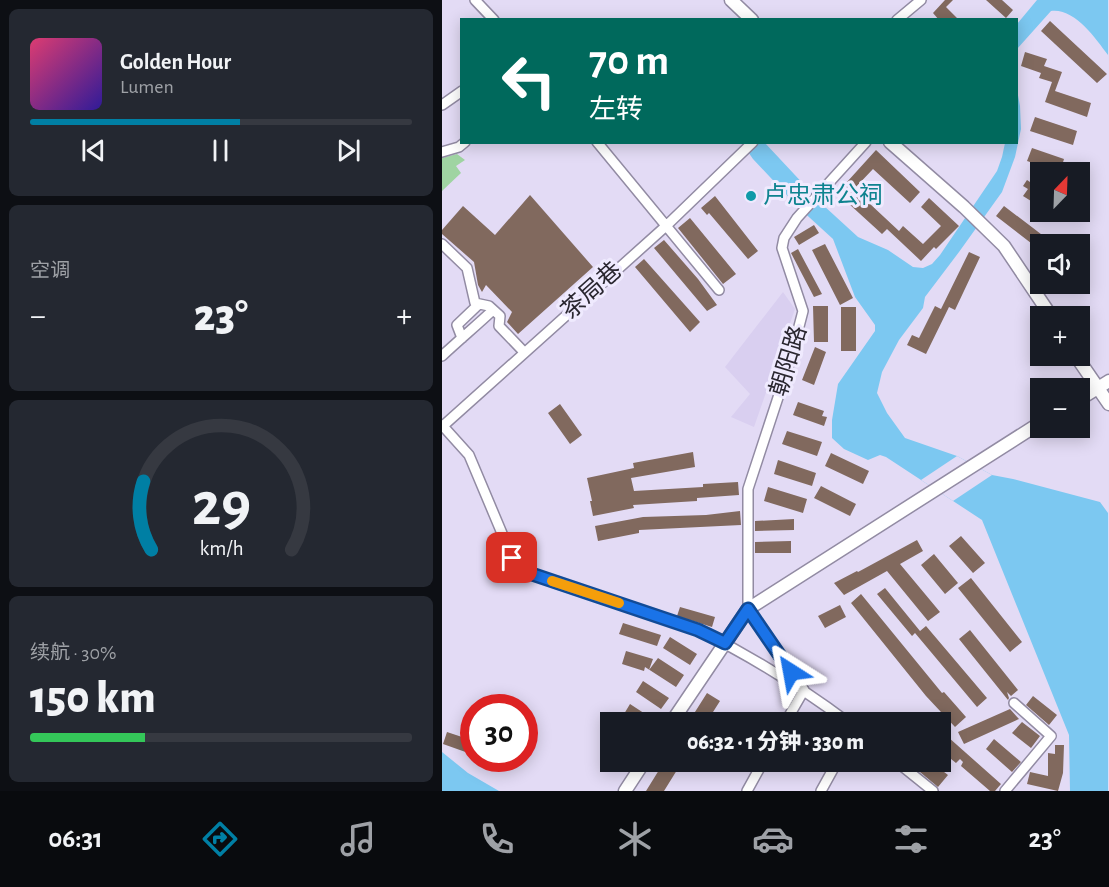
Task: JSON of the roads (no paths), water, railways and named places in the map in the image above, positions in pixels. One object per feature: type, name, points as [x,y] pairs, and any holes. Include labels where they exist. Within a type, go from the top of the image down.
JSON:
[{"type":"main road","points":[[731,0],[750,18]]},
{"type":"main road","points":[[892,144],[964,207],[1004,246],[1044,306]]},
{"type":"main road","points":[[1086,366],[1103,384],[1108,404]]},
{"type":"main road","points":[[1090,392],[1103,384]]},
{"type":"main road","points":[[678,712],[748,609],[1030,429]]},
{"type":"main road","points":[[625,791],[637,772]]},
{"type":"street","points":[[475,0],[492,18]]},
{"type":"street","points":[[899,18],[921,0]]},
{"type":"street","points":[[442,105],[460,93]]},
{"type":"street","points":[[442,152],[463,144]]},
{"type":"street","points":[[599,144],[719,290]]},
{"type":"street","name":"茶局巷","points":[[443,425],[666,226],[750,144]]},
{"type":"street","name":"朝阳路","points":[[748,609],[748,489],[804,311],[782,248],[784,238],[801,214],[864,144]]},
{"type":"street","points":[[442,243],[467,268],[475,303],[493,310],[500,316],[499,326],[524,352]]},
{"type":"street","points":[[462,338],[457,325],[479,304]]},
{"type":"street","points":[[442,356],[493,310]]},
{"type":"street","points":[[443,425],[469,455],[517,569],[698,630],[725,643],[804,690],[834,712]]},
{"type":"street","points":[[748,609],[804,690]]},
{"type":"street","points":[[791,712],[804,690]]},
{"type":"street","points":[[1005,791],[1051,736],[1014,703]]},
{"type":"street","points":[[747,791],[757,772]]},
{"type":"street","points":[[821,791],[831,772]]},
{"type":"street","points":[[908,772],[926,789]]},
{"type":"water","points":[[1037,0],[1108,0],[1108,55],[1084,26],[1060,11],[1051,11],[1018,48],[1018,23]]},
{"type":"water","points":[[1018,95],[1020,106],[1021,129],[1018,143]]},
{"type":"water","points":[[743,144],[766,144],[823,205],[858,237],[888,250],[913,267],[923,268],[932,264],[940,255],[997,171],[1005,144],[1018,144],[1002,192],[925,297],[923,308],[899,340],[882,372],[877,393],[887,413],[905,438],[957,456],[992,475],[1100,502],[1108,513],[1108,791],[1070,791],[1069,735],[982,520],[886,457],[880,455],[868,460],[844,449],[832,438],[832,420],[838,384],[875,331],[875,325],[855,297],[833,239],[798,207],[753,159]]},
{"type":"water","points":[[442,752],[460,767],[460,772],[467,772],[499,791],[442,791]]},
{"type":"place","name":"卢忠肃公祠","points":[[751,196]]}]
